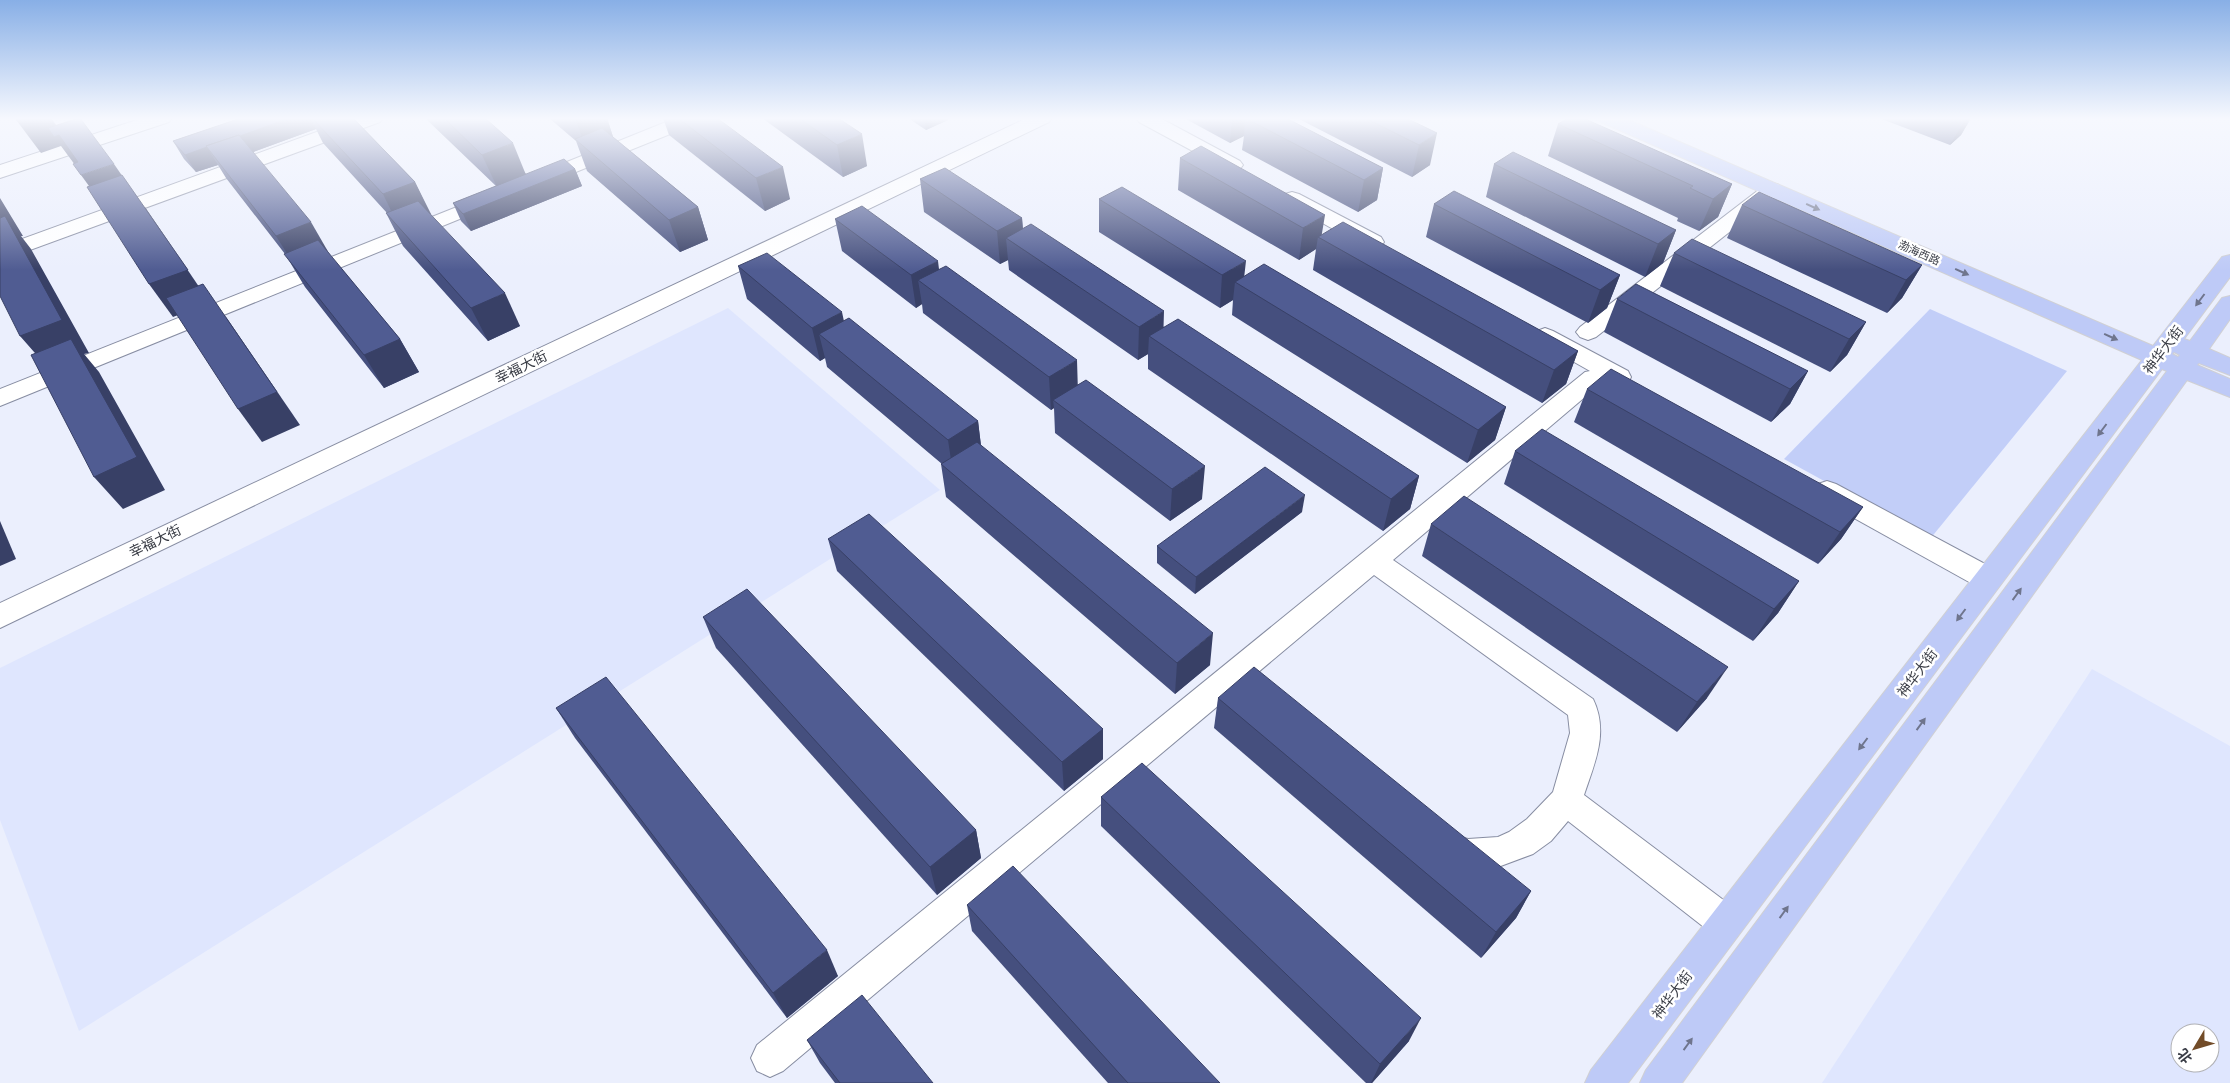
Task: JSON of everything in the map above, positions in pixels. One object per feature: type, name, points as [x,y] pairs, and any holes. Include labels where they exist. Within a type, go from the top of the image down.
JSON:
[{"type":"main road","name":"渤海西路","points":[[1725,169],[2176,355],[2230,367]]},
{"type":"main road","name":"渤海西路","points":[[1761,169],[2176,355],[2230,389]]},
{"type":"main road","name":"神华大街","points":[[1659,1083],[2176,355],[2230,262]]},
{"type":"main road","name":"神华大街","points":[[1604,1083],[1988,579],[2176,355],[2230,304]]},
{"type":"street","points":[[0,254],[234,169]]},
{"type":"street","points":[[0,398],[567,169]]},
{"type":"street","name":"幸福大街","points":[[0,616],[936,169]]},
{"type":"street","points":[[1237,169],[1392,253]]},
{"type":"street","points":[[1588,332],[1772,189]]},
{"type":"street","points":[[1524,325],[1638,387]]},
{"type":"street","points":[[770,1058],[1245,684],[1373,560],[1594,378]]},
{"type":"street","points":[[1804,478],[1988,579]]},
{"type":"street","points":[[1373,560],[1582,708],[1586,733],[1566,800],[1539,830],[1521,843],[1498,852],[1468,855],[1440,846],[1425,834]]},
{"type":"street","points":[[1566,800],[1726,923]]},
{"type":"shaded area","points":[[728,308],[940,490],[79,1031],[0,820],[0,668]]},
{"type":"shaded area","points":[[1930,309],[2067,371],[1930,539],[1784,459]]},
{"type":"shaded area","points":[[2092,669],[2230,746],[2230,1083],[1822,1083]]},
{"type":"building","points":[[76,169],[100,169],[81,175]]},
{"type":"building","points":[[224,169],[267,169],[311,222],[276,236]]},
{"type":"building","points":[[359,169],[402,169],[415,182],[383,194]]},
{"type":"building","points":[[540,169],[575,169],[463,214],[453,203]]},
{"type":"building","points":[[609,169],[651,169],[698,207],[669,220]]},
{"type":"building","points":[[744,169],[779,169],[756,178]]},
{"type":"building","points":[[946,169],[1022,218],[997,231],[920,179]]},
{"type":"building","points":[[1199,169],[1242,169],[1325,215],[1303,228]]},
{"type":"building","points":[[1342,169],[1382,169],[1364,180]]},
{"type":"building","points":[[1503,169],[1548,169],[1676,230],[1658,244]]},
{"type":"building","points":[[1655,169],[1697,169],[1732,184],[1713,199],[1690,188],[1693,186]]},
{"type":"building","points":[[122,175],[188,270],[149,284],[87,187]]},
{"type":"building","points":[[1122,187],[1246,261],[1222,275],[1099,199]]},
{"type":"building","points":[[1454,191],[1620,275],[1600,290],[1434,204]]},
{"type":"building","points":[[1759,192],[1922,265],[1906,280],[1742,205]]},
{"type":"building","points":[[418,201],[505,293],[471,308],[386,213]]},
{"type":"building","points":[[862,206],[938,261],[911,275],[835,219]]},
{"type":"building","points":[[5,216],[62,320],[20,336],[0,296],[0,218]]},
{"type":"building","points":[[1343,222],[1578,351],[1554,370],[1318,237]]},
{"type":"building","points":[[1031,224],[1164,311],[1139,327],[1006,238]]},
{"type":"building","points":[[1692,239],[1866,322],[1849,339],[1674,253]]},
{"type":"building","points":[[318,240],[400,339],[364,355],[284,254]]},
{"type":"building","points":[[767,253],[842,312],[812,328],[738,266]]},
{"type":"building","points":[[1264,264],[1506,407],[1478,430],[1235,282]]},
{"type":"building","points":[[946,266],[1077,360],[1049,377],[918,280]]},
{"type":"building","points":[[203,284],[277,392],[238,409],[166,298]]},
{"type":"building","points":[[1636,284],[1808,371],[1790,389],[1617,299]]},
{"type":"building","points":[[849,318],[978,421],[948,440],[819,334]]},
{"type":"building","points":[[1178,319],[1419,476],[1391,499],[1149,336]]},
{"type":"building","points":[[71,339],[137,457],[94,477],[31,355]]},
{"type":"building","points":[[1611,369],[1863,507],[1840,532],[1587,389]]},
{"type":"building","points":[[1086,380],[1205,466],[1172,489],[1053,400]]},
{"type":"building","points":[[1542,429],[1799,581],[1774,609],[1515,451]]},
{"type":"building","points":[[977,442],[1213,633],[1177,663],[941,464]]},
{"type":"building","points":[[1265,467],[1305,495],[1196,577],[1157,546]]},
{"type":"building","points":[[1464,496],[1728,667],[1697,702],[1431,524]]},
{"type":"building","points":[[869,514],[1103,729],[1062,762],[828,539]]},
{"type":"building","points":[[747,589],[976,830],[930,867],[703,617]]},
{"type":"building","points":[[1254,667],[1531,891],[1496,932],[1218,698]]},
{"type":"building","points":[[606,677],[827,950],[773,993],[556,708]]},
{"type":"building","points":[[1142,763],[1421,1018],[1380,1064],[1101,797]]},
{"type":"building","points":[[1013,866],[1220,1083],[1128,1083],[967,905]]},
{"type":"building","points":[[862,995],[933,1083],[840,1083],[807,1040]]}]
